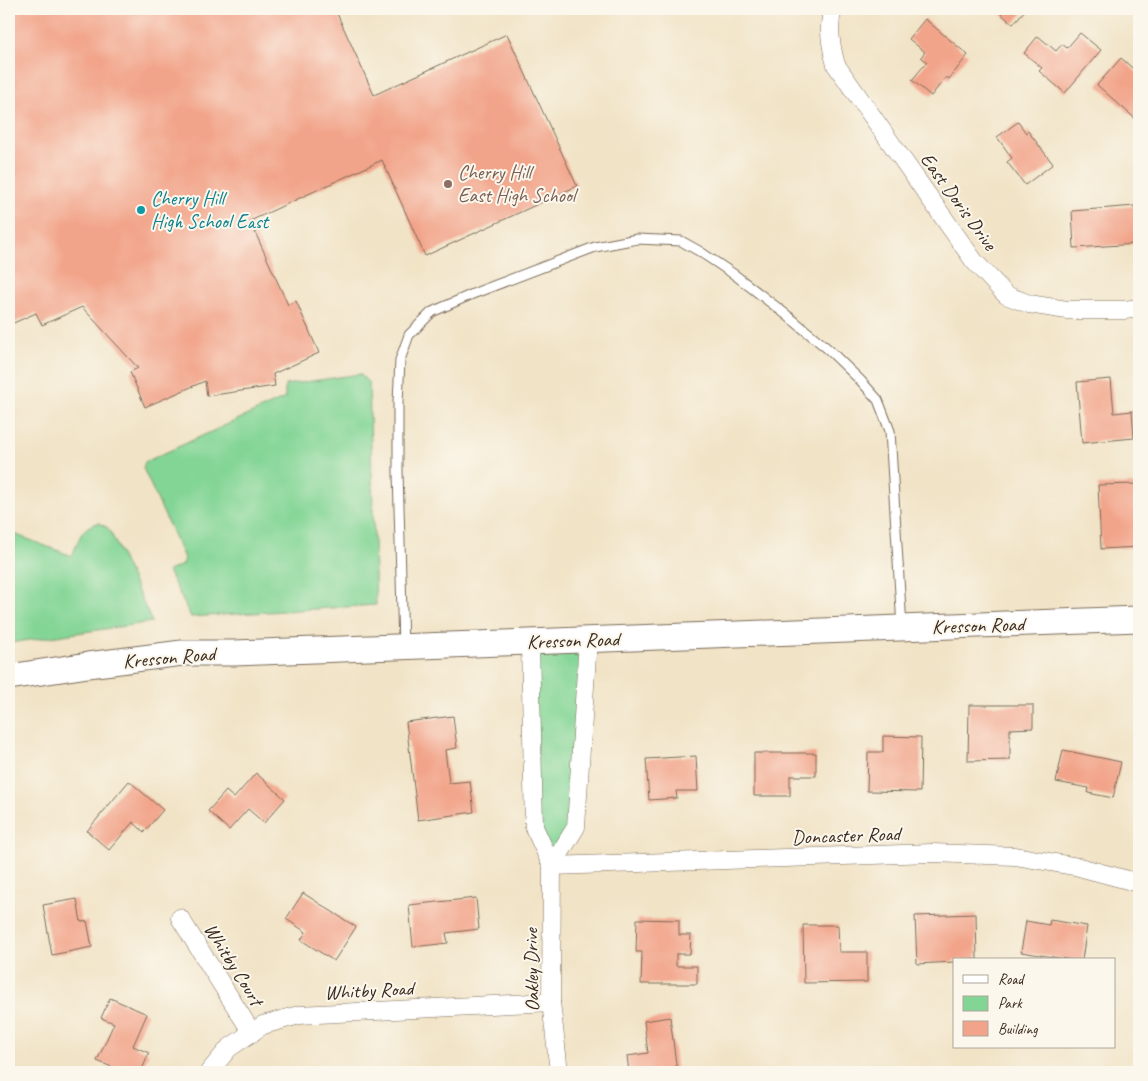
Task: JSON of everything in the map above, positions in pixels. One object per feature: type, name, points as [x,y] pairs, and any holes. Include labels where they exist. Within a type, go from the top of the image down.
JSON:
[{"type":"street","name":"East Doris Drive","points":[[833,9],[830,17],[831,47],[836,65],[974,261],[1006,295],[1028,304],[1067,310],[1125,310],[1139,308]]},
{"type":"street","name":"Kresson Road","points":[[9,677],[182,653],[234,653],[1139,619]]},
{"type":"street","points":[[552,866],[576,826],[588,639]]},
{"type":"street","points":[[530,642],[534,827],[552,866]]},
{"type":"street","name":"Doncaster Road","points":[[552,866],[932,853],[1015,856],[1079,866],[1139,883]]},
{"type":"street","name":"Oakley Drive","points":[[552,866],[551,1002],[559,1072]]},
{"type":"street","name":"Whitby Court","points":[[180,918],[252,1033]]},
{"type":"street","name":"Whitby Road","points":[[209,1072],[229,1048],[263,1025],[299,1015],[551,1002]]},
{"type":"lane","points":[[403,646],[398,402],[400,360],[409,335],[432,312],[475,293],[595,247],[637,240],[681,241],[736,275],[828,349],[878,400],[890,431],[902,628]]},
{"type":"green space","points":[[360,374],[369,383],[376,605],[191,617],[168,571],[182,565],[184,558],[143,468],[145,462],[285,398],[285,385]]},
{"type":"green space","points":[[99,523],[108,528],[111,533],[152,622],[9,643],[9,532],[72,556],[84,531],[88,527]]},
{"type":"green space","points":[[588,639],[576,827],[552,866],[534,827],[530,642]]},
{"type":"building","name":"Cherry Hill High School East","points":[[9,9],[335,9],[374,95],[507,34],[577,186],[425,256],[382,160],[250,221],[288,305],[296,301],[319,353],[273,374],[275,386],[207,396],[205,381],[145,407],[130,372],[138,368],[82,307],[42,325],[36,313],[9,325]]},
{"type":"building","points":[[995,9],[1026,9],[1013,24]]},
{"type":"building","points":[[925,19],[968,55],[949,79],[946,77],[931,96],[912,80],[927,62],[921,57],[925,52],[909,39]]},
{"type":"building","points":[[1080,33],[1101,50],[1065,93],[1039,71],[1042,68],[1024,53],[1038,36],[1056,51],[1062,44],[1067,48]]},
{"type":"building","points":[[1121,58],[1139,74],[1139,122],[1097,85]]},
{"type":"building","points":[[1018,122],[1026,133],[1028,131],[1053,164],[1025,185],[1007,162],[1012,158],[997,137]]},
{"type":"building","points":[[1135,206],[1137,244],[1074,248],[1072,211]]},
{"type":"building","points":[[1111,379],[1114,413],[1132,411],[1134,438],[1082,443],[1077,382]]},
{"type":"building","points":[[1137,484],[1139,547],[1101,549],[1098,485]]},
{"type":"building","points":[[969,705],[1033,705],[1033,728],[1010,729],[1010,760],[968,761]]},
{"type":"building","points":[[453,716],[457,748],[445,750],[449,783],[470,781],[474,812],[418,820],[406,722]]},
{"type":"building","points":[[883,736],[921,737],[920,792],[867,791],[868,752],[883,752]]},
{"type":"building","points":[[1063,750],[1121,762],[1113,798],[1088,793],[1089,788],[1056,782]]},
{"type":"building","points":[[754,753],[816,753],[816,776],[790,776],[790,796],[754,796]]},
{"type":"building","points":[[696,756],[698,791],[676,791],[677,798],[649,800],[646,759]]},
{"type":"building","points":[[256,773],[285,799],[264,823],[248,809],[229,830],[208,811],[226,791],[234,798]]},
{"type":"building","points":[[129,781],[163,810],[144,832],[133,822],[109,850],[87,831]]},
{"type":"building","points":[[303,893],[356,927],[334,961],[301,940],[306,932],[286,919]]},
{"type":"building","points":[[476,898],[479,929],[446,933],[448,943],[413,947],[409,905]]},
{"type":"building","points":[[77,899],[81,922],[87,921],[92,947],[52,955],[43,905]]},
{"type":"building","points":[[976,914],[977,958],[953,958],[953,962],[917,964],[915,916]]},
{"type":"building","points":[[637,919],[679,920],[679,935],[691,935],[690,954],[676,954],[676,966],[697,966],[697,984],[641,984],[642,952],[636,952]]},
{"type":"building","points":[[1050,920],[1087,926],[1082,958],[1059,958],[1021,952],[1026,921],[1049,925]]},
{"type":"building","points":[[803,925],[838,925],[839,952],[867,952],[867,982],[804,983]]},
{"type":"building","points":[[110,998],[147,1014],[133,1046],[149,1053],[141,1072],[124,1072],[97,1061],[114,1023],[101,1018]]},
{"type":"building","points":[[670,1017],[677,1072],[629,1072],[627,1056],[648,1053],[644,1021]]},
{"type":"place","name":"Cherry Hill East High School","points":[[448,184]]},
{"type":"place","name":"Cherry Hill High School East","points":[[141,210]]}]
